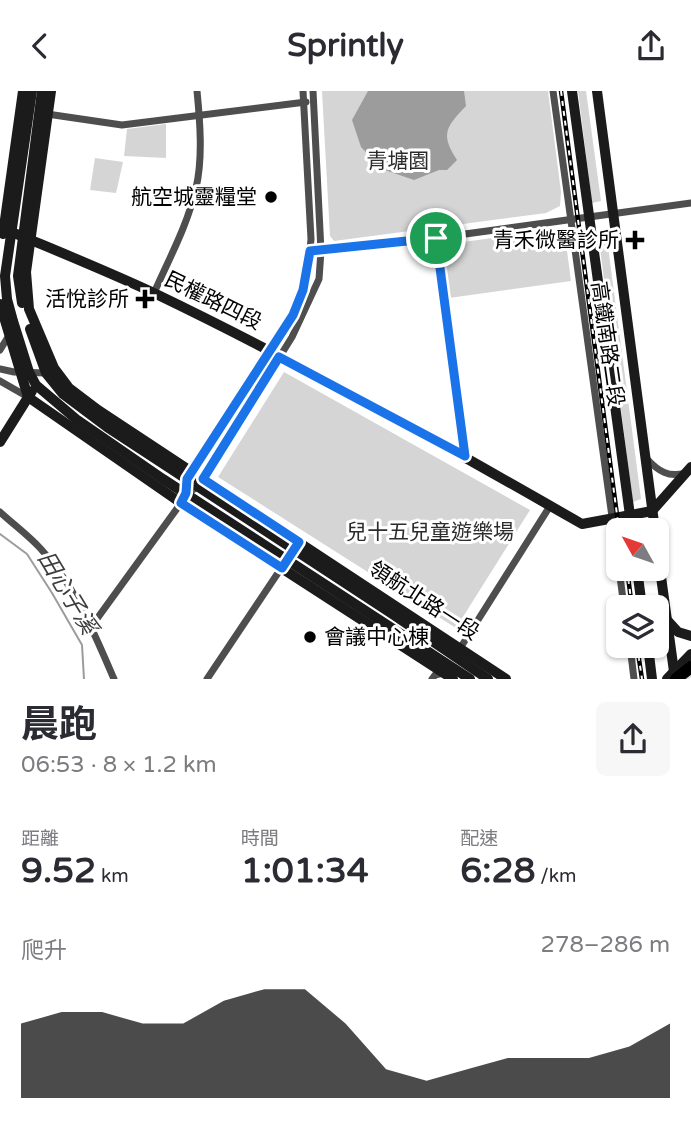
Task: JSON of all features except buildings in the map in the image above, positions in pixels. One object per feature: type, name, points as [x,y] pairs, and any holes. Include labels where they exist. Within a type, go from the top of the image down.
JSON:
[{"type":"main road","points":[[673,677],[691,667]]},
{"type":"street","points":[[0,262],[23,91]]},
{"type":"street","points":[[5,229],[32,91]]},
{"type":"street","points":[[26,237],[42,91]]},
{"type":"street","points":[[26,237],[51,91]]},
{"type":"street","points":[[154,293],[197,186],[201,137],[197,91]]},
{"type":"street","points":[[91,627],[184,498],[201,483],[275,354],[303,290],[310,251],[303,91]]},
{"type":"street","points":[[184,498],[190,476],[308,307],[319,279],[321,251],[313,91]]},
{"type":"street","name":"高鐵南路二段","points":[[553,91],[612,517]]},
{"type":"street","name":"高鐵南路二段","points":[[572,91],[630,518]]},
{"type":"street","name":"高鐵南路二段","points":[[597,91],[653,518]]},
{"type":"street","points":[[47,114],[122,125],[313,101]]},
{"type":"street","points":[[310,251],[436,238],[691,203]]},
{"type":"street","name":"民權路四段","points":[[5,229],[154,293],[275,354],[465,456],[582,524],[652,511]]},
{"type":"street","name":"領航北路一段","points":[[5,229],[7,299],[25,372],[28,397],[184,498],[291,554],[451,667],[506,679]]},
{"type":"street","name":"領航北路一段","points":[[26,237],[18,276],[23,310],[62,394],[107,427],[201,483],[291,554],[470,679]]},
{"type":"street","points":[[436,238],[465,456]]},
{"type":"street","name":"領航北路一段","points":[[0,304],[8,337],[25,372],[36,385],[76,419],[163,479],[184,498]]},
{"type":"street","points":[[0,350],[8,337]]},
{"type":"street","points":[[0,369],[25,372],[50,370]]},
{"type":"street","points":[[0,442],[36,385],[50,370]]},
{"type":"street","points":[[0,381],[28,397]]},
{"type":"street","points":[[645,457],[669,475],[689,470]]},
{"type":"street","points":[[652,511],[689,470]]},
{"type":"street","points":[[432,679],[451,667],[550,506]]},
{"type":"street","points":[[0,512],[40,547],[65,578],[114,679]]},
{"type":"street","points":[[206,679],[291,554]]},
{"type":"street","points":[[669,623],[678,632],[691,636]]},
{"type":"street","points":[[669,643],[673,677]]},
{"type":"street","points":[[673,677],[691,655]]},
{"type":"street","points":[[631,658],[634,679]]},
{"type":"street","points":[[649,658],[652,679]]},
{"type":"street","points":[[489,674],[500,679]]},
{"type":"green space","name":"青塘園","points":[[322,91],[548,91],[561,192],[560,206],[546,213],[334,241],[330,236]]},
{"type":"green space","points":[[578,91],[586,91],[601,201],[592,203]]},
{"type":"green space","points":[[166,124],[166,158],[124,156],[127,129]]},
{"type":"green space","points":[[95,158],[123,162],[116,193],[90,190]]},
{"type":"green space","points":[[564,228],[571,281],[449,298],[442,245]]},
{"type":"green space","points":[[606,231],[641,499],[633,502],[598,233]]},
{"type":"green space","name":"兒十五兒童遊樂場","points":[[284,372],[530,510],[456,628],[218,477]]},
{"type":"shaded area","points":[[368,91],[464,91],[466,106],[450,125],[447,137],[457,160],[447,170],[439,170],[414,180],[382,169],[361,147],[352,120]]},
{"type":"waterway","name":"田心子溪","points":[[0,534],[27,554],[52,593],[82,645],[84,679]]},
{"type":"railway","points":[[561,91],[617,518]]},
{"type":"railway","points":[[629,581],[630,595]]},
{"type":"railway","points":[[639,658],[642,679]]},
{"type":"place","name":"航空城靈糧堂","points":[[271,197]]},
{"type":"place","name":"青禾微醫診所","points":[[635,240]]},
{"type":"place","name":"活悅診所","points":[[145,299]]},
{"type":"place","name":"會議中心棟","points":[[310,637]]},
{"type":"route","points":[[436,238],[465,456],[279,357],[203,479],[299,542],[282,568],[181,503],[186,493],[187,479],[293,315],[303,290],[310,251],[436,238]]}]
